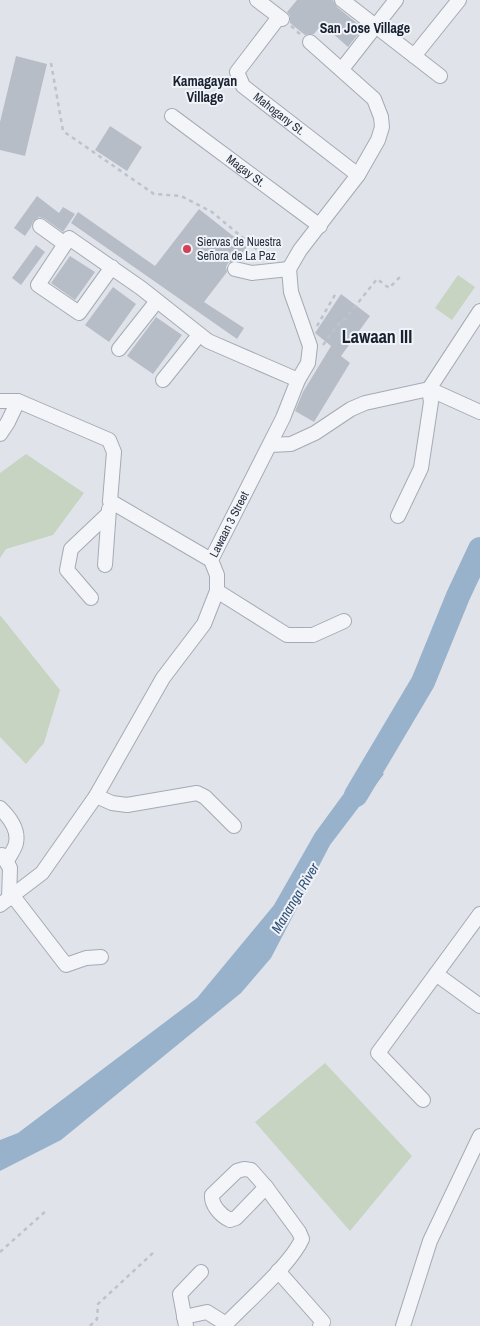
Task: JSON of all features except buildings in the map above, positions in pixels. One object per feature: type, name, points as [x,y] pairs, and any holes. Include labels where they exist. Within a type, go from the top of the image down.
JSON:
[{"type":"street","points":[[257,0],[280,18]]},
{"type":"street","points":[[342,0],[440,76]]},
{"type":"street","points":[[342,69],[396,0]]},
{"type":"street","points":[[414,56],[459,0]]},
{"type":"street","name":"Mahogany St.","points":[[280,18],[237,72],[243,86],[358,175]]},
{"type":"street","points":[[308,363],[310,346],[291,292],[289,269],[300,250],[358,175],[378,140],[382,127],[381,116],[374,98],[310,42]]},
{"type":"street","name":"Magay St.","points":[[172,116],[320,226]]},
{"type":"street","points":[[40,226],[65,244]]},
{"type":"street","points":[[112,267],[79,313],[38,285],[69,238],[112,267],[208,341],[298,380]]},
{"type":"street","points":[[235,269],[252,273],[289,269]]},
{"type":"street","points":[[119,350],[157,301]]},
{"type":"street","points":[[398,516],[421,468],[431,402],[429,389],[480,310]]},
{"type":"street","points":[[164,380],[199,334]]},
{"type":"street","name":"Lawaan 3 Street","points":[[7,900],[42,873],[96,796],[163,678],[204,624],[217,592],[217,575],[211,560],[270,445],[298,380],[308,363]]},
{"type":"street","points":[[270,445],[291,444],[315,434],[351,409],[365,403],[429,389],[480,412]]},
{"type":"street","points":[[0,401],[18,401],[109,440],[114,452],[105,565]]},
{"type":"street","points":[[0,434],[18,401]]},
{"type":"street","points":[[109,507],[211,560]]},
{"type":"street","points":[[92,598],[67,570],[71,549],[109,507]]},
{"type":"street","points":[[217,592],[287,635],[313,635],[344,621]]},
{"type":"street","points":[[96,796],[112,804],[127,806],[197,793],[205,797],[234,826]]},
{"type":"street","points":[[0,808],[16,829],[16,843],[3,857],[10,868],[7,900],[66,964],[86,958],[101,957]]},
{"type":"street","points":[[423,1100],[378,1053],[480,914]]},
{"type":"street","points":[[436,974],[480,1006]]},
{"type":"street","points":[[403,1326],[430,1241],[480,1136]]},
{"type":"street","points":[[201,1272],[180,1294],[185,1321],[207,1312],[225,1325],[298,1248],[302,1239],[299,1232],[266,1187]]},
{"type":"street","points":[[278,1271],[323,1322],[320,1326]]},
{"type":"path","points":[[280,18],[310,42]]},
{"type":"path","points":[[51,63],[63,131],[154,194],[181,196],[212,212],[269,260],[271,271]]},
{"type":"path","points":[[308,363],[377,279],[390,288],[402,276]]},
{"type":"path","points":[[307,338],[316,330],[336,293]]},
{"type":"path","points":[[0,1252],[47,1210]]},
{"type":"path","points":[[90,1326],[97,1320],[98,1304],[154,1252]]},
{"type":"green space","points":[[458,275],[475,287],[452,320],[435,308]]},
{"type":"green space","points":[[26,454],[84,493],[53,535],[6,549],[0,558],[0,473]]},
{"type":"green space","points":[[0,615],[60,690],[44,743],[26,764],[0,737]]},
{"type":"green space","points":[[325,1063],[412,1156],[350,1231],[255,1122]]},
{"type":"water","points":[[367,762],[384,774],[330,845],[271,958],[241,993],[61,1140],[0,1171],[0,1140],[18,1133],[197,998],[274,905],[315,833]]},
{"type":"waterway","name":"Mananga River","points":[[356,795],[423,682],[458,596],[480,549]]},
{"type":"place","name":"Siervas de Nuestra Señora de La Paz","points":[[187,249]]},
{"type":"district","name":"San Jose Village","points":[[365,28]]},
{"type":"district","name":"Kamagayan Village","points":[[205,89]]},
{"type":"district","name":"Lawaan III","points":[[377,337]]}]
